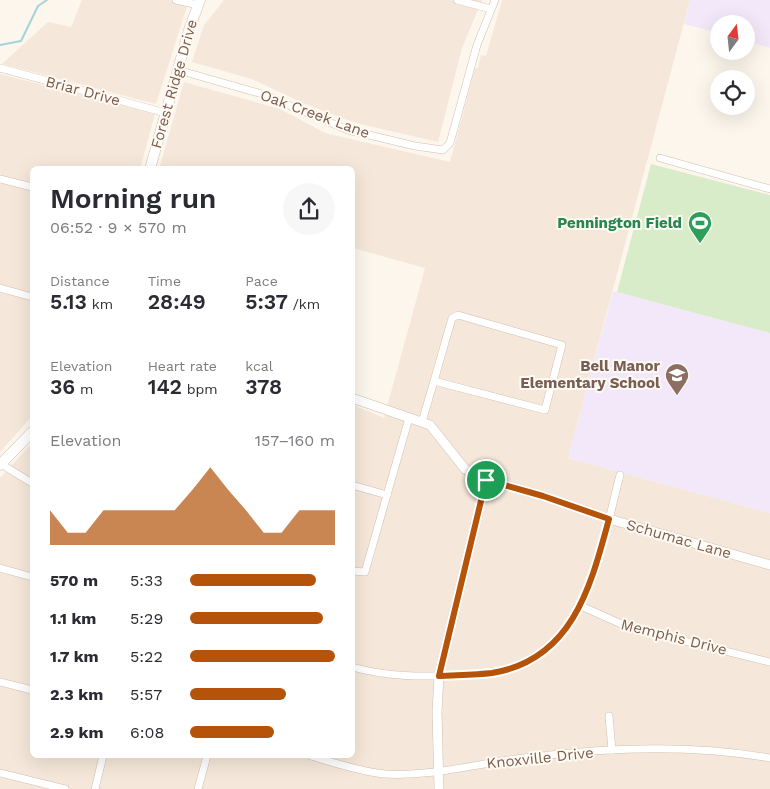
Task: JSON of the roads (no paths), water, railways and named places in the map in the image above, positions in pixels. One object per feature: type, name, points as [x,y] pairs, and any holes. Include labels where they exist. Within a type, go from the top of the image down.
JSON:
[{"type":"main road","name":"Forest Ridge Drive","points":[[151,166],[199,3]]},
{"type":"main road","points":[[0,465],[30,434]]},
{"type":"street","points":[[176,0],[199,3]]},
{"type":"street","points":[[457,0],[491,9]]},
{"type":"street","name":"Oak Creek Lane","points":[[178,70],[262,94],[348,130],[443,150],[450,143],[477,45],[495,0]]},
{"type":"street","name":"Briar Drive","points":[[0,68],[166,113]]},
{"type":"street","points":[[660,158],[770,189]]},
{"type":"street","points":[[0,179],[30,186]]},
{"type":"street","points":[[0,288],[30,296]]},
{"type":"street","points":[[422,422],[453,316],[458,315],[559,344],[562,347],[546,410],[434,381]]},
{"type":"street","name":"Schumac Lane","points":[[355,399],[422,422],[435,429],[450,453],[465,469],[486,480],[543,496],[609,519],[770,565]]},
{"type":"street","points":[[355,571],[365,572],[409,418]]},
{"type":"street","points":[[0,465],[30,481]]},
{"type":"street","points":[[355,668],[386,675],[439,676],[493,673],[534,657],[558,639],[580,606],[594,575],[620,475]]},
{"type":"street","points":[[439,789],[439,676],[486,480]]},
{"type":"street","points":[[355,486],[387,495]]},
{"type":"street","points":[[0,568],[30,576]]},
{"type":"street","name":"Memphis Drive","points":[[580,606],[628,627],[770,662]]},
{"type":"street","points":[[0,682],[30,690]]},
{"type":"street","points":[[609,716],[612,750]]},
{"type":"street","name":"Knoxville Drive","points":[[320,758],[384,774],[413,774],[532,757],[612,750],[698,749],[770,758]]},
{"type":"street","points":[[95,789],[103,758]]},
{"type":"street","points":[[198,789],[206,758]]},
{"type":"street","points":[[0,773],[65,789]]},
{"type":"waterway","points":[[0,45],[21,41],[38,6],[47,0]]},
{"type":"place","name":"Pennington Field","points":[[700,244]]},
{"type":"place","name":"Bell Manor Elementary School","points":[[677,396]]}]
